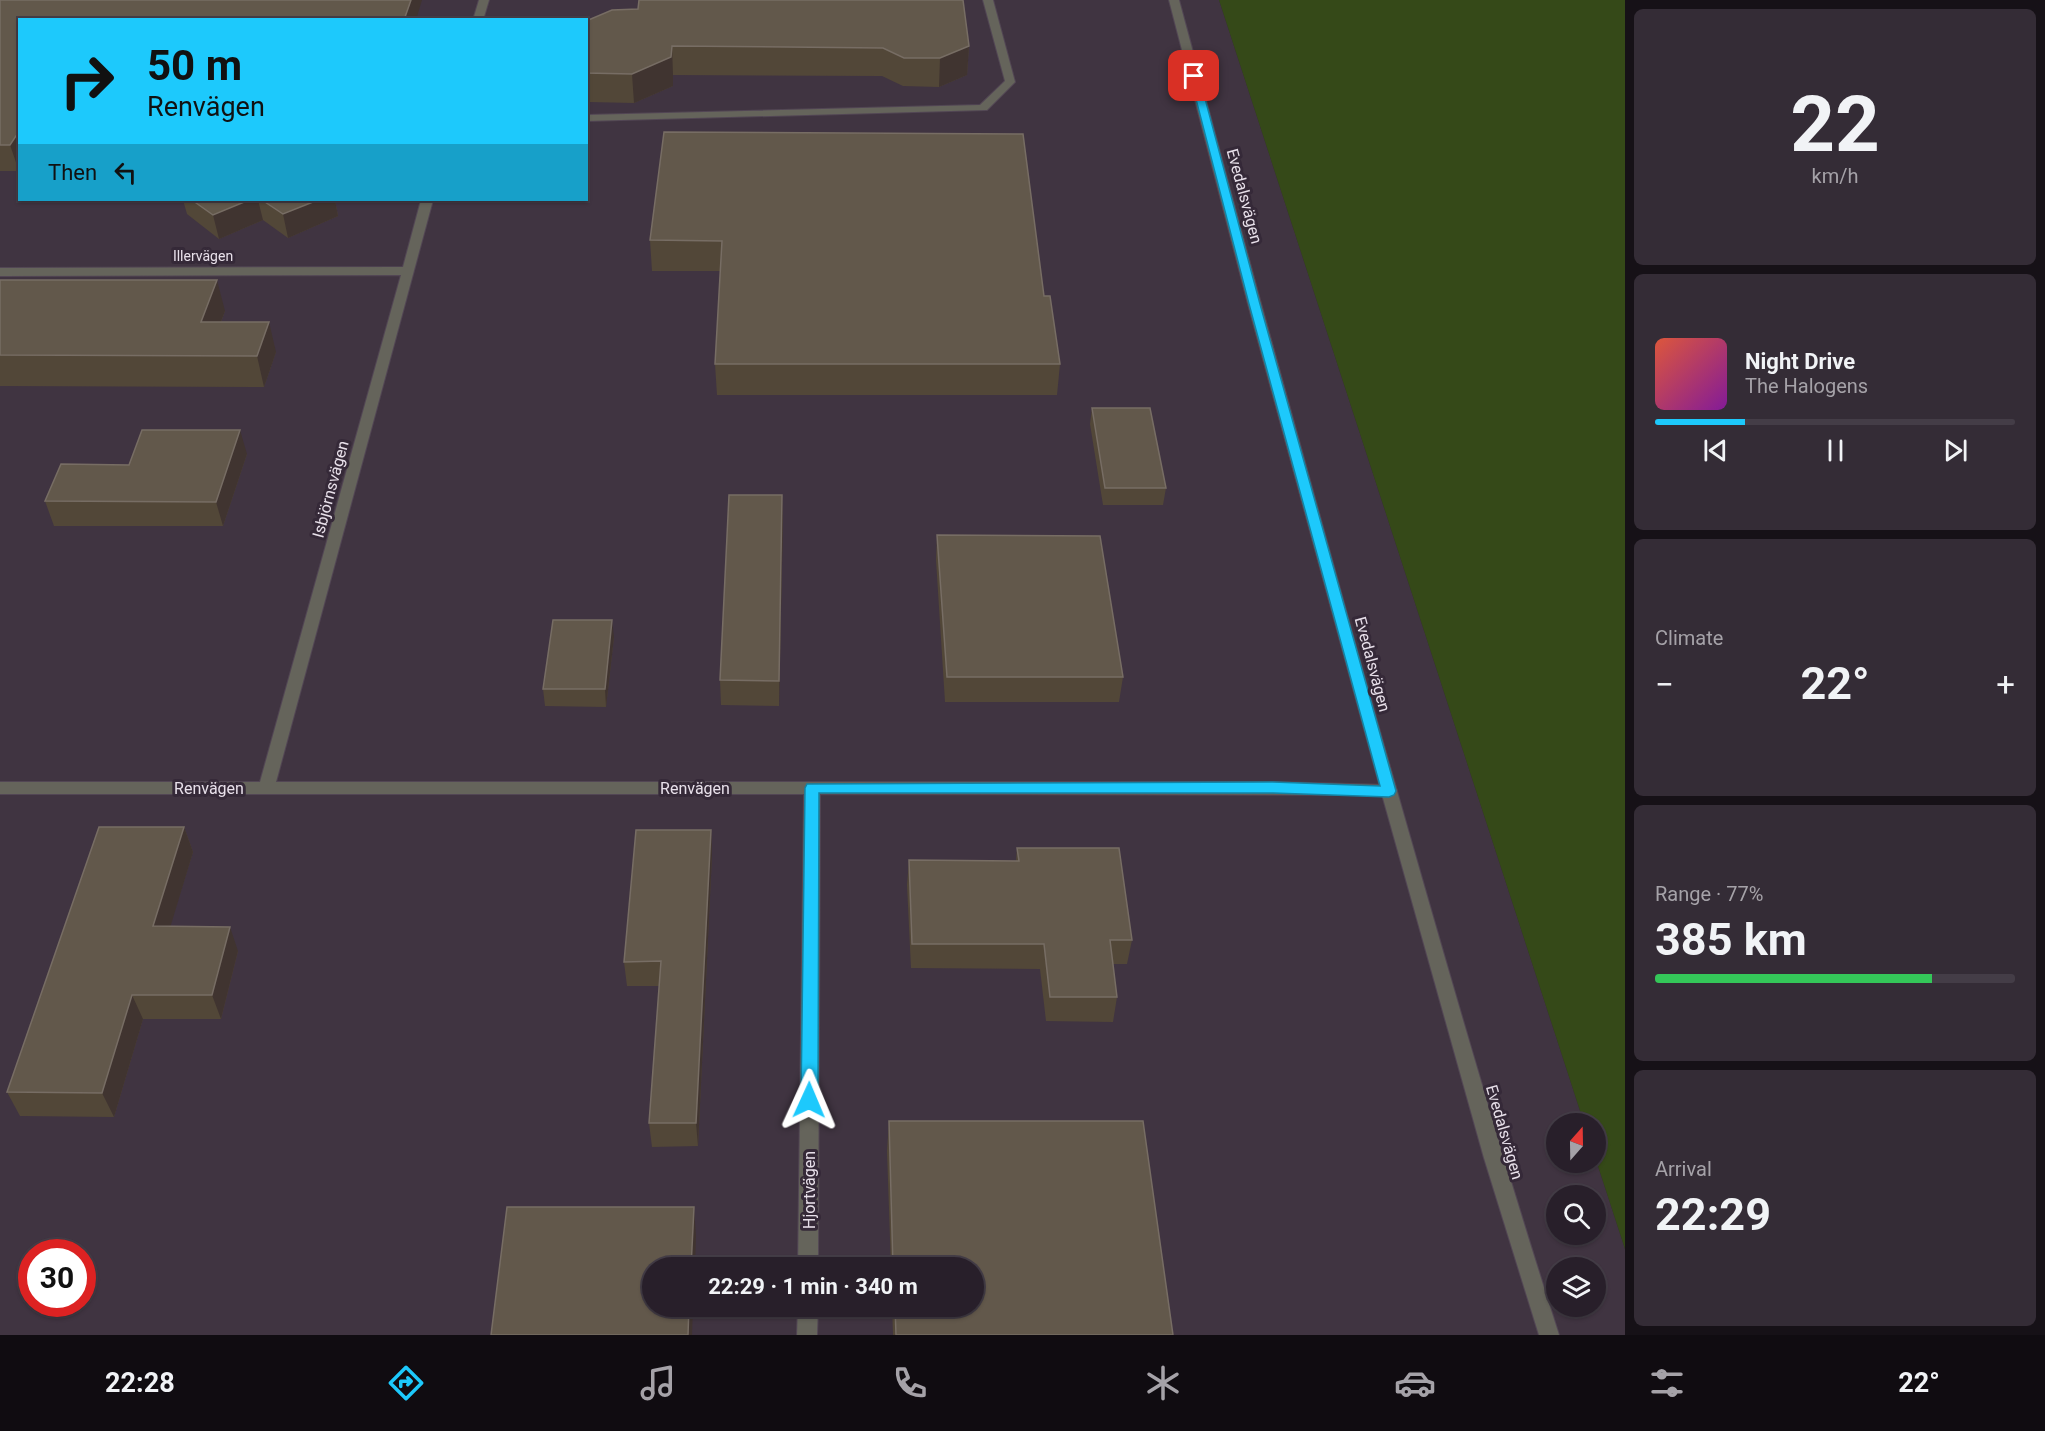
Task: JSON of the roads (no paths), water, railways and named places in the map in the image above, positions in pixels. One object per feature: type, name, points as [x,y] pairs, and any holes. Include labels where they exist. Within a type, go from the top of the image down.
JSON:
[{"type":"street","points":[[479,18],[484,0]]},
{"type":"street","points":[[588,117],[983,108],[1010,82],[988,0]]},
{"type":"street","name":"Evedalsvägen","points":[[1174,0],[1254,304],[1389,791],[1493,1158],[1548,1335]]},
{"type":"street","name":"Isbjörnsvägen","points":[[266,788],[427,201]]},
{"type":"street","name":"Illervägen","points":[[0,272],[407,271]]},
{"type":"street","name":"Renvägen","points":[[0,788],[1273,788],[1389,791]]},
{"type":"street","name":"Hjortvägen","points":[[808,1257],[812,788]]},
{"type":"street","points":[[807,1335],[808,1317]]}]
